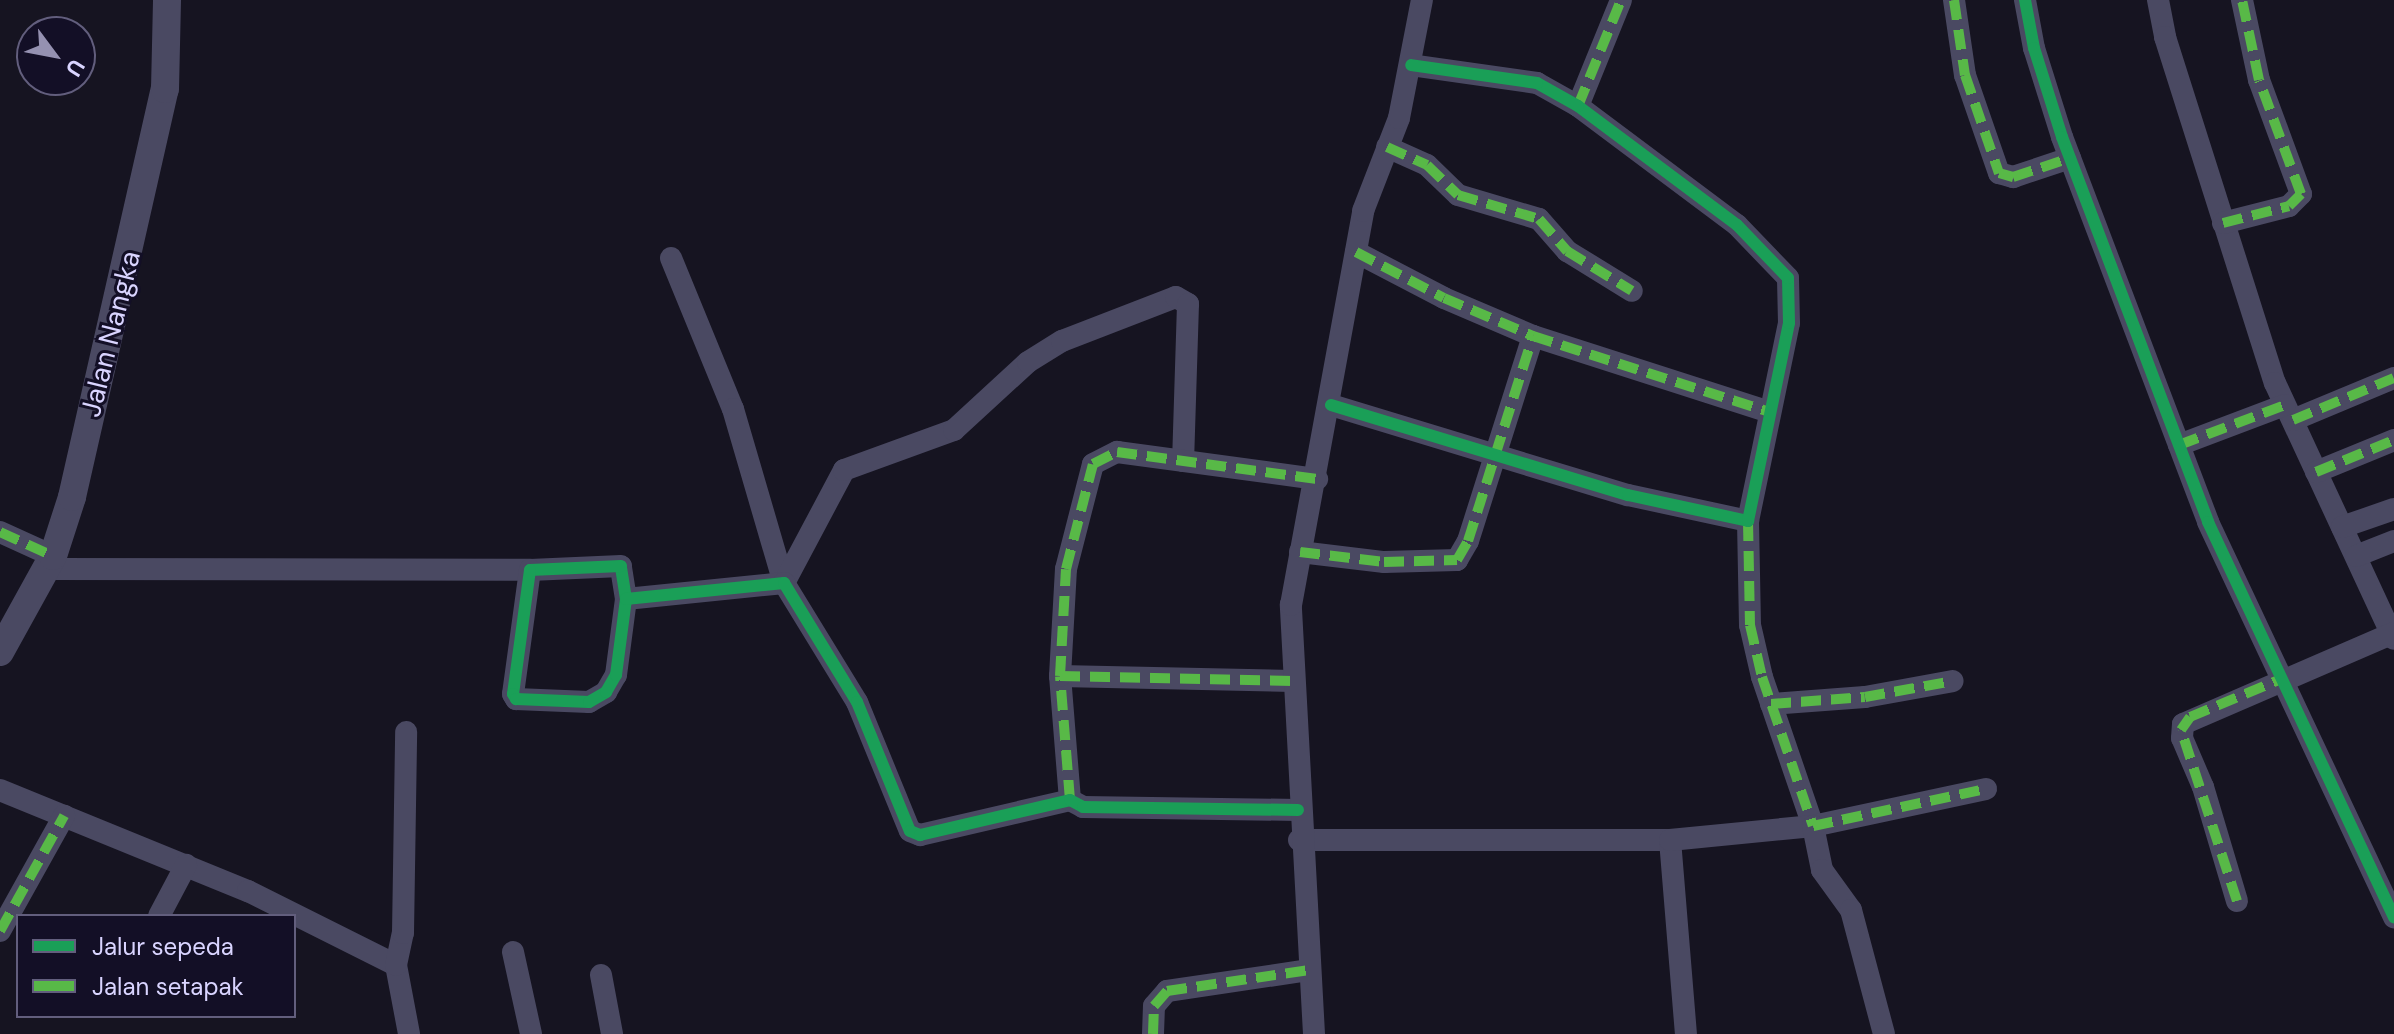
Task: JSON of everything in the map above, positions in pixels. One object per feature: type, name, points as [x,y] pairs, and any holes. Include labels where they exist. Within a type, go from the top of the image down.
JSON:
[{"type":"street","name":"Jalan Nangka","points":[[0,652],[50,563],[72,497],[146,188],[165,89],[167,0]]},
{"type":"street","points":[[1314,1034],[1299,840],[1291,605],[1331,405],[1363,211],[1387,147],[1411,65],[1422,0]]},
{"type":"street","points":[[1578,106],[1621,0]]},
{"type":"street","points":[[1954,0],[1965,75],[1999,173],[2013,177],[2070,158]]},
{"type":"street","points":[[2025,0],[2034,48],[2070,158],[2208,522],[2394,917]]},
{"type":"street","points":[[2158,0],[2165,37],[2223,223],[2289,413],[2393,636],[2190,717],[2181,730],[2237,901]]},
{"type":"street","points":[[2223,223],[2289,206],[2301,194],[2259,80],[2242,0]]},
{"type":"street","points":[[1411,65],[1537,83],[1578,106],[1737,225],[1788,278],[1789,323],[1767,411],[1748,521],[1750,625],[1771,704],[1813,826],[1822,870],[1851,910],[1884,1034]]},
{"type":"street","points":[[1387,147],[1427,165],[1458,195],[1539,219],[1567,251],[1632,291]]},
{"type":"street","points":[[1356,252],[1444,298],[1533,336],[1767,411]]},
{"type":"street","points":[[671,258],[733,409],[784,583],[857,702],[910,831],[920,835],[1070,800],[1083,807],[1298,810]]},
{"type":"street","points":[[784,583],[844,470],[954,430],[1028,362],[1062,341],[1176,297],[1188,304],[1183,461]]},
{"type":"street","points":[[1300,552],[1384,562],[1457,560],[1466,548],[1533,336]]},
{"type":"street","points":[[2179,445],[2394,378]]},
{"type":"street","points":[[1331,405],[1628,495],[1748,521]]},
{"type":"street","points":[[2316,472],[2394,440]]},
{"type":"street","points":[[1070,800],[1060,676],[1066,569],[1093,464],[1117,452],[1317,479]]},
{"type":"street","points":[[2342,527],[2394,509]]},
{"type":"street","points":[[0,532],[50,563],[530,570],[621,566],[626,599],[616,675],[606,692],[589,702],[522,702],[513,694],[530,570]]},
{"type":"street","points":[[2356,556],[2394,541]]},
{"type":"street","points":[[626,599],[784,583]]},
{"type":"street","points":[[1060,676],[1293,681]]},
{"type":"street","points":[[1771,704],[1865,697],[1953,681]]},
{"type":"street","points":[[406,732],[403,933],[396,965],[409,1034]]},
{"type":"street","points":[[1299,840],[1670,840],[1813,826],[1986,789]]},
{"type":"street","points":[[0,790],[186,865],[316,922],[396,965]]},
{"type":"street","points":[[0,931],[64,816]]},
{"type":"street","points":[[1670,840],[1686,1034]]},
{"type":"street","points":[[160,914],[186,865]]},
{"type":"street","points":[[513,952],[531,1034]]},
{"type":"street","points":[[1153,1034],[1154,1006],[1167,991],[1309,970]]},
{"type":"street","points":[[601,975],[612,1034]]},
{"type":"marked path","points":[[1578,106],[1621,0]]},
{"type":"marked path","points":[[1954,0],[1965,75],[1999,173],[2013,177],[2070,158]]},
{"type":"marked path","points":[[2223,223],[2289,206],[2301,194],[2259,80],[2242,0]]},
{"type":"marked path","points":[[1387,147],[1427,165],[1458,195],[1539,219],[1567,251],[1632,291]]},
{"type":"marked path","points":[[1356,252],[1444,298],[1533,336],[1767,411]]},
{"type":"marked path","points":[[1300,552],[1384,562],[1457,560],[1468,541],[1533,336]]},
{"type":"marked path","points":[[2293,420],[2394,378]]},
{"type":"marked path","points":[[2179,445],[2285,405]]},
{"type":"marked path","points":[[2316,472],[2394,440]]},
{"type":"marked path","points":[[1070,800],[1060,676],[1066,569],[1093,464],[1117,452],[1317,479]]},
{"type":"marked path","points":[[1748,521],[1750,625],[1762,677],[1813,826],[1986,789]]},
{"type":"marked path","points":[[0,532],[53,556]]},
{"type":"marked path","points":[[1060,676],[1293,681]]},
{"type":"marked path","points":[[2237,901],[2181,730],[2190,717],[2281,679]]},
{"type":"marked path","points":[[1771,704],[1865,697],[1953,681]]},
{"type":"marked path","points":[[0,931],[64,816]]},
{"type":"marked path","points":[[1153,1034],[1154,1006],[1167,991],[1309,970]]},
{"type":"cycle path","points":[[2025,0],[2034,48],[2062,137],[2208,522],[2394,917]]},
{"type":"cycle path","points":[[1331,405],[1628,495],[1748,521],[1789,323],[1788,278],[1737,225],[1578,106],[1537,83],[1411,65]]},
{"type":"cycle path","points":[[626,599],[621,566],[530,570],[513,694],[516,699],[589,702],[606,692],[616,675],[626,599],[784,583],[857,702],[910,831],[920,835],[1070,800],[1083,807],[1298,810]]}]
